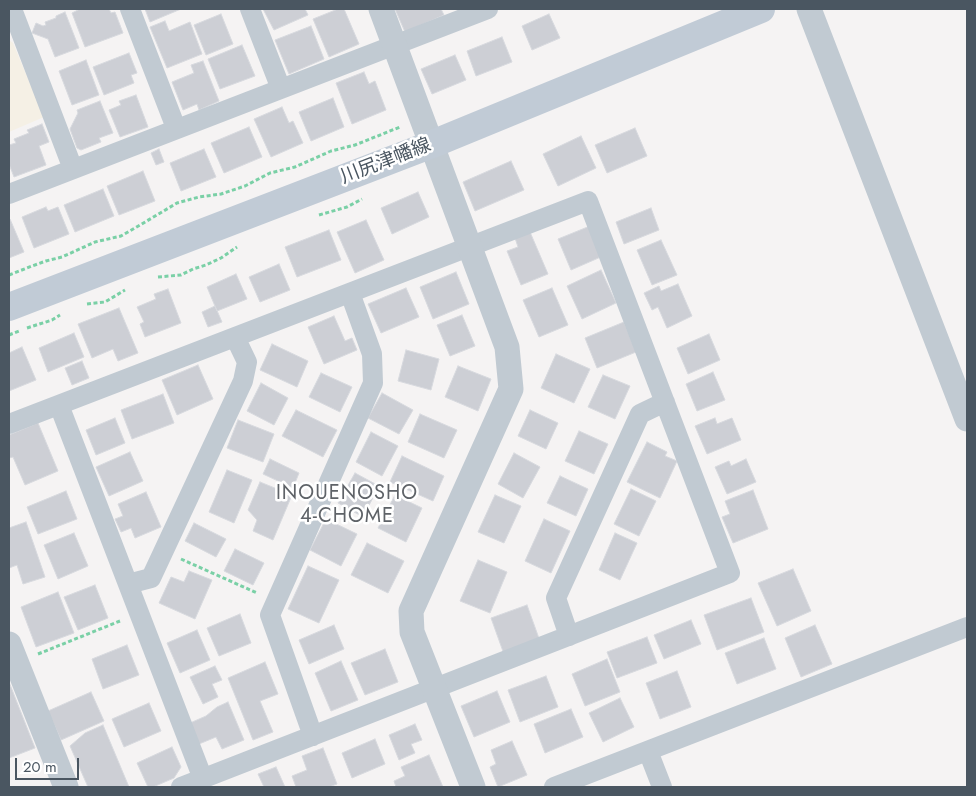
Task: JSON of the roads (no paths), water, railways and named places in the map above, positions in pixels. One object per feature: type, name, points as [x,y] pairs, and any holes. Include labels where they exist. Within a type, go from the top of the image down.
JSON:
[{"type":"main road","name":"川尻津幡線","points":[[9,306],[430,145],[761,9]]},
{"type":"street","points":[[12,9],[73,169]]},
{"type":"street","points":[[130,9],[176,128]]},
{"type":"street","points":[[250,9],[281,88]]},
{"type":"street","points":[[381,9],[468,247],[507,347],[511,389],[411,611],[412,632],[473,787]]},
{"type":"street","points":[[9,194],[488,9]]},
{"type":"street","points":[[809,9],[967,420]]},
{"type":"street","points":[[9,424],[588,201],[730,573],[181,787]]},
{"type":"street","points":[[313,736],[270,615],[373,383],[372,354],[350,293]]},
{"type":"street","points":[[128,584],[151,578],[243,381],[246,362],[235,337]]},
{"type":"street","points":[[568,636],[556,598],[640,414],[665,402]]},
{"type":"street","points":[[59,405],[203,778]]},
{"type":"street","points":[[554,787],[967,628]]},
{"type":"street","points":[[12,653],[66,787]]},
{"type":"street","points":[[648,751],[662,787]]},
{"type":"district","name":"INOUENOSHO 4-CHOME","points":[[347,506]]}]
